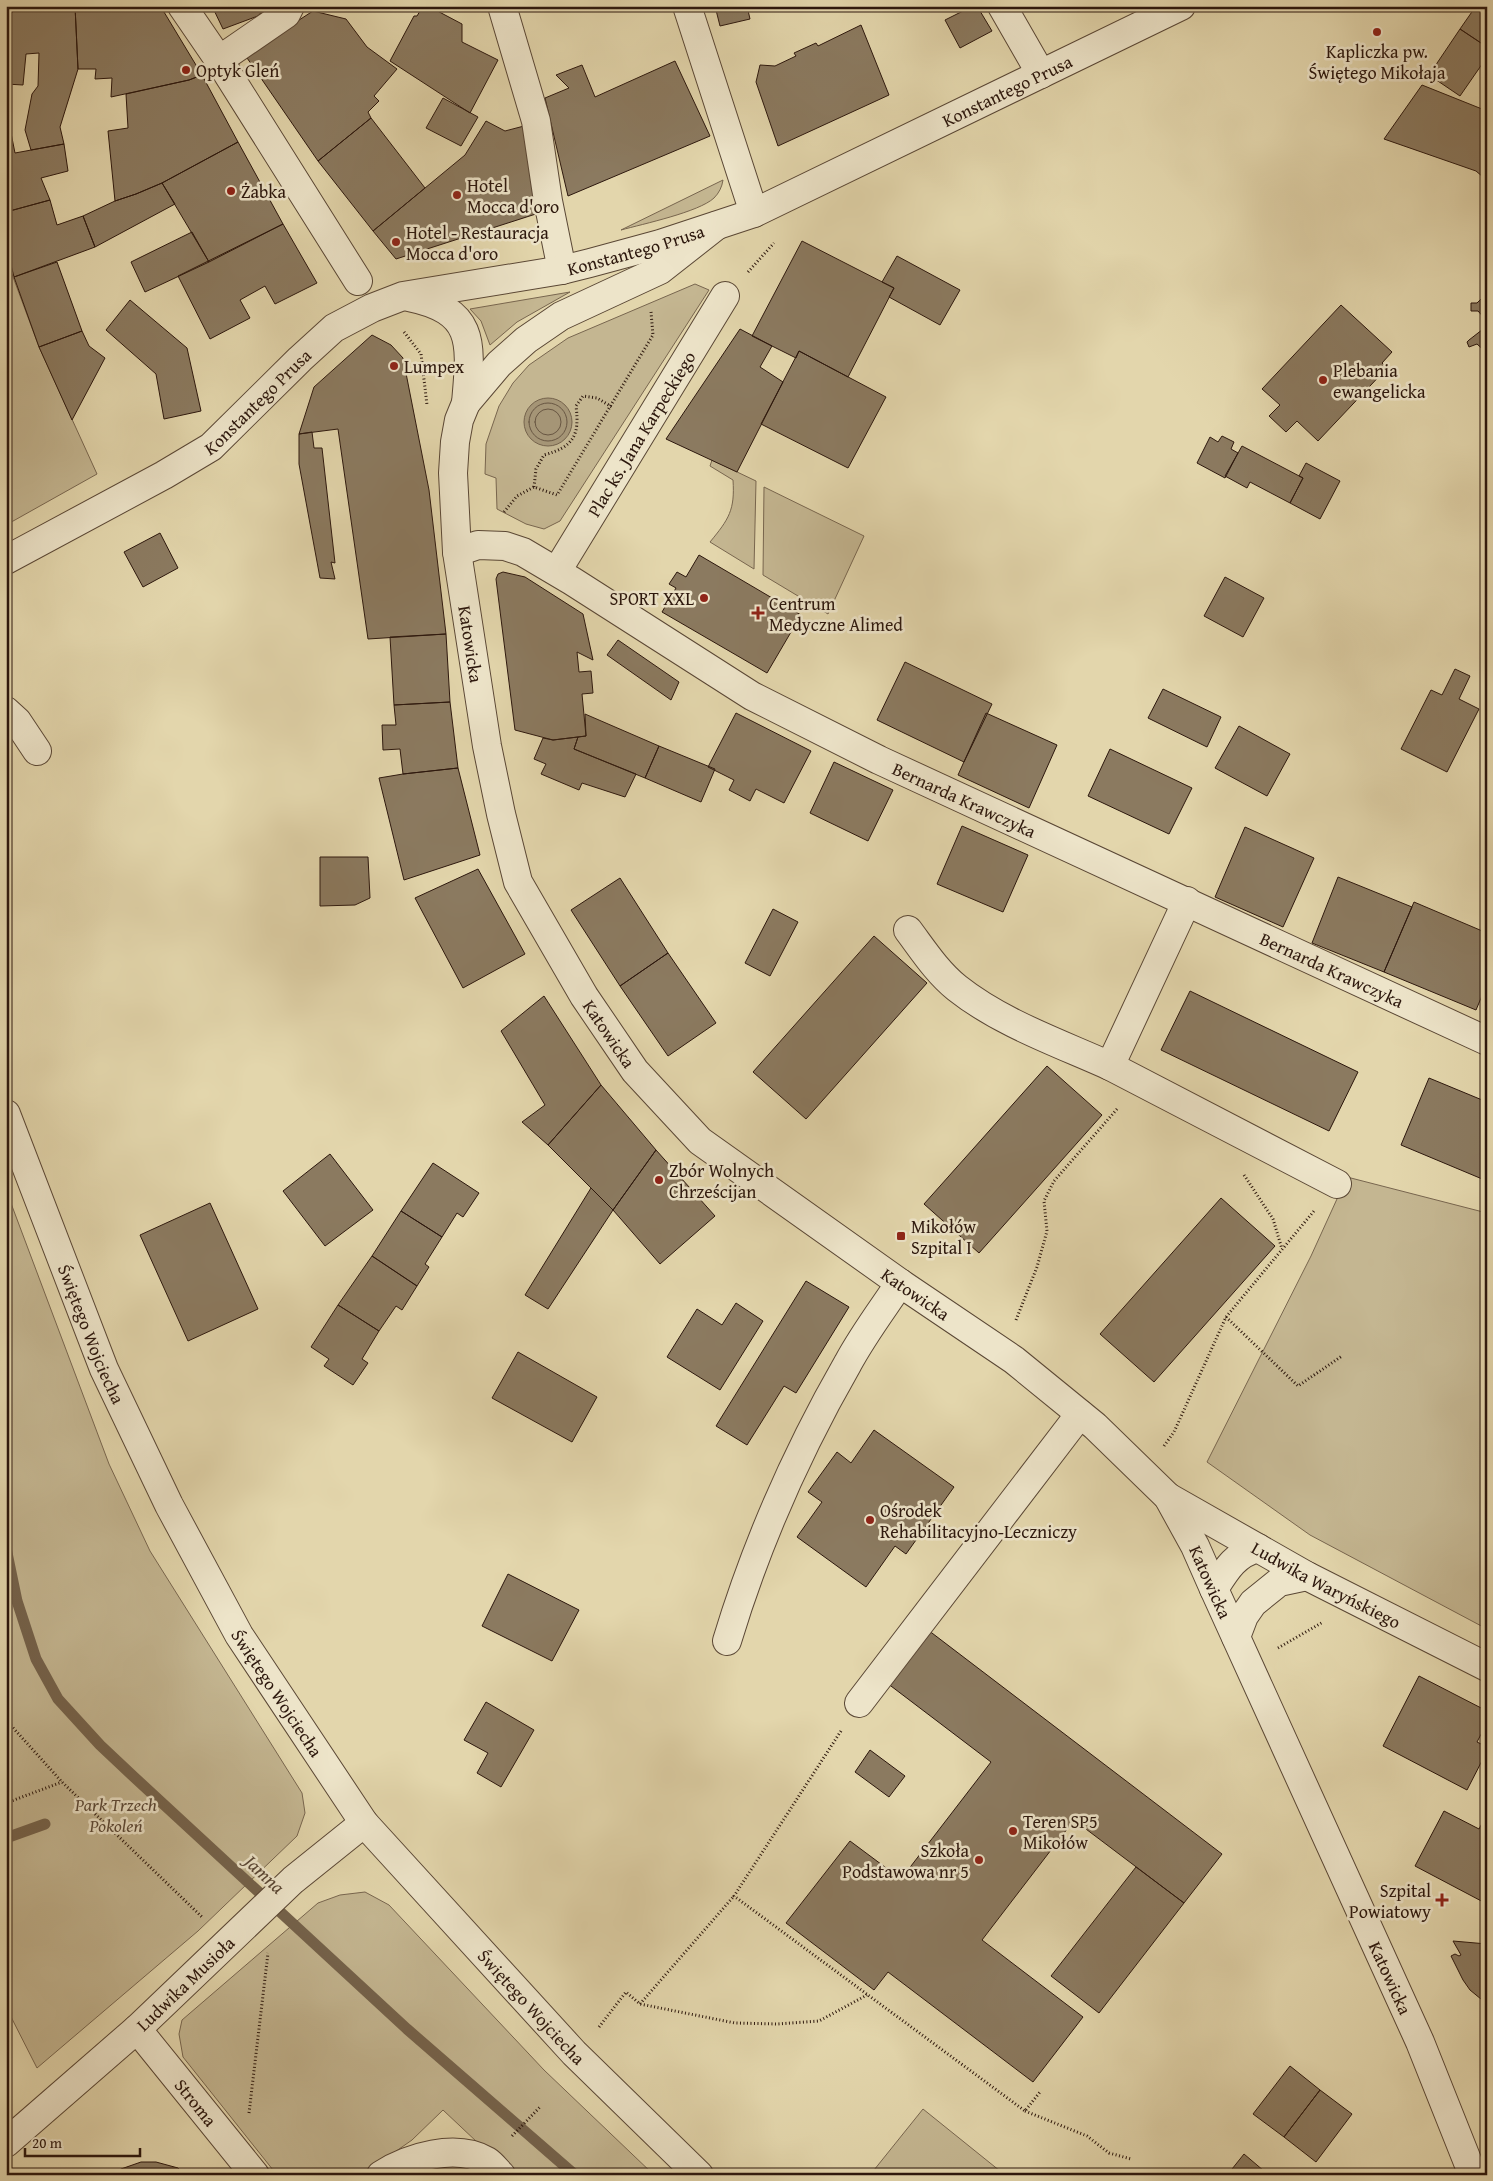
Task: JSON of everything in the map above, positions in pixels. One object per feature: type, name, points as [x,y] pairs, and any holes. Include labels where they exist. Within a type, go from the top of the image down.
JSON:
[{"type":"street","points":[[182,6],[219,60],[358,281]]},
{"type":"street","points":[[219,60],[286,14],[290,6]]},
{"type":"street","points":[[502,6],[536,121],[548,201],[562,270]]},
{"type":"street","points":[[686,6],[754,213]]},
{"type":"street","points":[[1002,6],[1041,74]]},
{"type":"street","name":"Konstantego Prusa","points":[[6,560],[164,475],[211,447],[300,358],[334,328],[372,308],[403,296],[562,270],[660,244],[754,213],[1181,6]]},
{"type":"street","name":"Katowicka","points":[[716,226],[660,270],[561,316],[526,340],[499,364],[466,403],[459,420],[455,442],[453,487],[457,552],[487,746],[518,882],[584,996],[635,1070],[700,1141],[900,1283],[1014,1360],[1095,1426],[1168,1497],[1195,1546],[1420,2042],[1474,2175]]},
{"type":"street","name":"Katowicka","points":[[403,296],[429,301],[451,312],[463,328],[468,345],[466,403]]},
{"type":"street","name":"Plac ks. Jana Karpeckiego","points":[[556,571],[725,296]]},
{"type":"street","name":"Bernarda Krawczyka","points":[[457,552],[478,545],[505,546],[523,552],[752,696],[879,760],[1487,1041]]},
{"type":"street","points":[[6,710],[37,750]]},
{"type":"street","points":[[1110,1066],[1187,901]]},
{"type":"street","points":[[908,930],[939,970],[956,987],[980,1004],[1110,1066],[1337,1184]]},
{"type":"street","name":"Świętego Wojciecha","points":[[7,1120],[104,1369],[169,1505],[239,1635],[364,1823],[574,2053],[699,2175]]},
{"type":"street","points":[[727,1641],[738,1604],[788,1478],[848,1362],[900,1283]]},
{"type":"street","points":[[859,1703],[1080,1414]]},
{"type":"street","name":"Ludwika Waryńskiego","points":[[1168,1497],[1308,1576],[1487,1667]]},
{"type":"street","points":[[1214,1589],[1231,1563],[1246,1551],[1258,1548]]},
{"type":"street","points":[[1236,1637],[1244,1616],[1253,1602],[1279,1582],[1308,1576]]},
{"type":"street","name":"Ludwika Musioła","points":[[6,2143],[137,2029],[293,1880],[364,1823]]},
{"type":"street","name":"Stroma","points":[[137,2029],[250,2168]]},
{"type":"street","points":[[381,2175],[398,2164],[432,2154],[458,2152],[494,2168]]},
{"type":"path","points":[[503,515],[517,496],[534,487],[557,495],[653,335],[651,307]]},
{"type":"path","points":[[397,325],[410,338],[421,354],[425,375],[427,409]]},
{"type":"path","points":[[534,487],[536,469],[544,455],[562,449],[576,435],[578,422],[576,406],[583,396],[598,398],[612,406]]},
{"type":"path","points":[[1013,1328],[1037,1267],[1047,1231],[1044,1201],[1054,1181],[1141,1082]]},
{"type":"path","points":[[1242,1172],[1272,1219],[1282,1249]]},
{"type":"path","points":[[1162,1450],[1174,1432],[1226,1317],[1337,1184]]},
{"type":"path","points":[[1226,1317],[1298,1386],[1342,1356]]},
{"type":"path","points":[[1273,1651],[1327,1620]]},
{"type":"path","points":[[640,2004],[734,1896],[859,1703]]},
{"type":"path","points":[[6,1720],[62,1782],[206,1920]]},
{"type":"path","points":[[6,1803],[62,1782]]},
{"type":"path","points":[[734,1896],[1025,2111],[1087,2136],[1109,2153],[1131,2159]]},
{"type":"path","points":[[250,2168],[269,1945]]},
{"type":"path","points":[[599,2027],[626,1992],[640,2004],[735,2023],[777,2024],[819,2020],[867,1995]]},
{"type":"path","points":[[1025,2111],[1040,2092]]},
{"type":"path","points":[[494,2168],[541,2106]]},
{"type":"green space","points":[[723,180],[717,194],[707,203],[670,217],[621,230]]},
{"type":"green space","points":[[6,258],[39,347],[97,474],[6,525]]},
{"type":"green space","points":[[695,284],[709,290],[560,521],[544,529],[526,524],[497,509],[496,478],[485,474],[486,444],[499,406],[513,383],[529,365],[568,338]]},
{"type":"green space","points":[[570,292],[517,322],[490,345],[481,321],[470,309]]},
{"type":"green space","points":[[712,460],[756,481],[754,569],[710,542],[726,520],[732,507],[733,499],[733,480],[710,466]]},
{"type":"green space","points":[[764,487],[864,536],[828,614],[763,575]]},
{"type":"green space","points":[[1347,1177],[1487,1213],[1487,1629],[1310,1535],[1207,1462],[1311,1256]]},
{"type":"green space","name":"Park Trzech Pokoleń","points":[[6,1190],[109,1464],[150,1551],[302,1793],[305,1813],[297,1836],[198,1931],[37,2068],[6,2007]]},
{"type":"green space","points":[[365,1892],[389,1905],[544,2070],[654,2175],[512,2175],[443,2110],[412,2140],[362,2175],[277,2175],[183,2057],[179,2034],[182,2020],[318,1903],[340,1895]]},
{"type":"green space","points":[[923,2109],[1005,2175],[870,2175]]},
{"type":"water","points":[[543,398],[553,398],[565,405],[572,417],[572,427],[565,439],[553,446],[543,446],[535,442],[528,435],[524,427],[524,417],[528,409],[535,402]]},
{"type":"building","points":[[6,6],[75,6],[78,69],[60,127],[64,144],[31,150],[25,130],[32,94],[38,86],[39,53],[26,54],[23,85],[6,84]]},
{"type":"building","points":[[75,6],[153,6],[164,12],[202,75],[189,80],[111,97],[112,78],[95,79],[96,69],[78,69]]},
{"type":"building","points":[[212,6],[267,6],[258,16],[223,29]]},
{"type":"building","points":[[423,6],[428,6],[462,24],[462,42],[498,60],[470,113],[390,61],[414,16],[417,16]]},
{"type":"building","points":[[715,6],[747,6],[750,19],[720,26]]},
{"type":"building","points":[[973,6],[977,6],[992,31],[960,48],[945,20]]},
{"type":"building","points":[[1476,6],[1487,6],[1487,30],[1481,43],[1460,29]]},
{"type":"building","points":[[313,11],[346,19],[367,47],[397,69],[374,96],[379,101],[368,112],[371,118],[318,161],[245,55]]},
{"type":"building","points":[[861,25],[889,95],[778,146],[756,82],[760,65],[775,66],[796,56],[794,53],[816,43],[818,46]]},
{"type":"building","points":[[1460,29],[1487,47],[1487,57],[1460,96],[1429,75]]},
{"type":"building","points":[[675,61],[710,136],[568,196],[545,98],[569,88],[556,75],[582,65],[595,97]]},
{"type":"building","points":[[202,75],[238,142],[162,183],[115,201],[108,131],[128,128],[126,94],[189,80]]},
{"type":"building","points":[[1422,85],[1487,111],[1487,168],[1483,177],[1476,171],[1384,139]]},
{"type":"building","points":[[6,93],[10,128],[6,129]]},
{"type":"building","points":[[443,98],[478,117],[461,146],[426,128]]},
{"type":"building","points":[[371,118],[425,188],[373,231],[318,161]]},
{"type":"building","points":[[486,121],[505,131],[524,126],[542,212],[396,259],[373,231],[465,155]]},
{"type":"building","points":[[10,128],[15,153],[64,144],[68,171],[41,178],[50,200],[6,212],[6,129]]},
{"type":"building","points":[[238,142],[283,224],[209,262],[162,183]]},
{"type":"building","points":[[162,183],[175,204],[95,247],[83,216],[115,201]]},
{"type":"building","points":[[50,200],[57,225],[83,216],[95,247],[14,277],[6,245],[6,212]]},
{"type":"building","points":[[283,224],[317,283],[275,304],[265,286],[240,300],[250,318],[210,339],[178,276]]},
{"type":"building","points":[[192,232],[209,262],[145,292],[131,262]]},
{"type":"building","points":[[802,241],[894,288],[848,377],[799,351],[796,358],[752,336]]},
{"type":"building","points":[[897,256],[960,290],[940,325],[889,297],[894,288],[882,282]]},
{"type":"building","points":[[57,262],[82,331],[39,347],[14,277]]},
{"type":"building","points":[[1487,293],[1487,321],[1478,311],[1471,311],[1471,303],[1477,303]]},
{"type":"building","points":[[130,300],[187,348],[201,411],[164,419],[156,374],[106,330]]},
{"type":"building","name":"Plebania ewangelicka","points":[[1341,305],[1392,352],[1382,363],[1387,368],[1318,441],[1297,421],[1286,432],[1269,416],[1280,405],[1262,389]]},
{"type":"building","points":[[1487,326],[1487,353],[1477,344],[1469,347],[1467,342]]},
{"type":"building","points":[[740,329],[772,346],[760,367],[783,382],[737,472],[666,439]]},
{"type":"building","points":[[82,331],[89,346],[105,358],[72,420],[39,347]]},
{"type":"building","points":[[372,335],[391,345],[403,358],[429,490],[446,634],[368,639],[338,429],[299,434],[314,387]]},
{"type":"building","points":[[799,351],[886,397],[848,468],[761,424]]},
{"type":"building","points":[[312,432],[314,448],[322,448],[335,563],[331,562],[335,579],[320,578],[299,464],[299,434]]},
{"type":"building","points":[[1222,436],[1234,442],[1231,449],[1238,453],[1225,478],[1197,463],[1210,437],[1218,442]]},
{"type":"building","points":[[1242,446],[1303,478],[1290,503],[1250,482],[1247,488],[1225,476]]},
{"type":"building","points":[[1306,463],[1340,481],[1320,519],[1290,503],[1303,478],[1299,476]]},
{"type":"building","points":[[160,533],[178,568],[143,587],[124,552]]},
{"type":"building","points":[[699,555],[801,615],[767,673],[662,612],[676,588],[669,584],[677,572],[686,577]]},
{"type":"building","points":[[503,572],[525,577],[583,614],[593,660],[577,652],[579,672],[591,671],[593,693],[582,694],[586,736],[553,740],[515,730],[496,579],[498,574]]},
{"type":"building","points":[[1225,577],[1264,598],[1243,637],[1204,616]]},
{"type":"building","points":[[446,634],[450,702],[394,705],[390,637]]},
{"type":"building","points":[[618,640],[679,682],[671,700],[607,655]]},
{"type":"building","points":[[905,662],[992,704],[964,762],[877,720]]},
{"type":"building","points":[[1455,669],[1470,676],[1459,699],[1479,709],[1447,772],[1401,749],[1431,690],[1442,695]]},
{"type":"building","points":[[1163,689],[1221,717],[1207,747],[1148,718]]},
{"type":"building","points":[[450,702],[458,768],[403,774],[400,749],[383,750],[382,725],[396,725],[394,705]]},
{"type":"building","points":[[736,713],[811,751],[784,803],[756,789],[750,801],[729,790],[734,780],[708,767]]},
{"type":"building","points":[[986,713],[1057,745],[1029,808],[958,775]]},
{"type":"building","points":[[585,714],[659,746],[645,778],[574,749],[578,737],[586,736]]},
{"type":"building","points":[[1239,726],[1290,754],[1267,796],[1215,768]]},
{"type":"building","points":[[578,737],[574,749],[636,774],[625,797],[582,783],[579,790],[541,774],[546,764],[534,759],[543,738],[553,740]]},
{"type":"building","points":[[659,746],[715,769],[701,802],[645,778]]},
{"type":"building","points":[[1110,749],[1192,788],[1169,834],[1088,796]]},
{"type":"building","points":[[834,762],[893,790],[868,841],[810,813]]},
{"type":"building","points":[[458,768],[480,855],[404,880],[379,778]]},
{"type":"building","points":[[962,826],[1028,855],[1003,912],[937,884]]},
{"type":"building","points":[[1245,827],[1314,858],[1283,927],[1215,897]]},
{"type":"building","points":[[320,857],[368,857],[370,898],[355,905],[320,906]]},
{"type":"building","points":[[478,869],[525,954],[463,988],[415,898]]},
{"type":"building","points":[[1338,877],[1412,907],[1384,972],[1312,943]]},
{"type":"building","points":[[620,878],[668,953],[620,986],[571,910]]},
{"type":"building","points":[[1414,902],[1487,933],[1487,984],[1476,1010],[1384,972]]},
{"type":"building","points":[[773,909],[798,922],[770,976],[745,963]]},
{"type":"building","points":[[874,936],[927,983],[806,1119],[753,1072]]},
{"type":"building","points":[[668,953],[716,1023],[668,1056],[620,986]]},
{"type":"building","points":[[1190,991],[1358,1072],[1329,1131],[1161,1050]]},
{"type":"building","points":[[544,996],[601,1085],[548,1145],[522,1122],[545,1105],[501,1031]]},
{"type":"building","points":[[1047,1066],[1102,1115],[979,1253],[924,1204]]},
{"type":"building","points":[[1429,1078],[1487,1102],[1487,1181],[1401,1145]]},
{"type":"building","points":[[601,1085],[656,1150],[613,1210],[548,1145]]},
{"type":"building","name":"Zbór Wolnych Chrześcijan","points":[[656,1150],[715,1216],[660,1264],[613,1210]]},
{"type":"building","points":[[330,1154],[373,1210],[325,1246],[283,1191]]},
{"type":"building","points":[[433,1163],[479,1193],[463,1217],[457,1213],[442,1237],[401,1211]]},
{"type":"building","points":[[591,1188],[613,1210],[548,1309],[525,1295]]},
{"type":"building","points":[[1221,1198],[1275,1246],[1154,1382],[1100,1334]]},
{"type":"building","points":[[210,1203],[258,1309],[188,1341],[140,1235]]},
{"type":"building","points":[[401,1211],[442,1237],[425,1264],[429,1267],[417,1286],[372,1256]]},
{"type":"building","points":[[372,1256],[417,1286],[402,1310],[396,1306],[379,1331],[338,1305]]},
{"type":"building","points":[[806,1281],[849,1307],[796,1393],[784,1386],[747,1445],[716,1426]]},
{"type":"building","points":[[736,1303],[763,1321],[720,1390],[667,1357],[697,1309],[722,1325]]},
{"type":"building","points":[[338,1305],[379,1331],[362,1359],[368,1363],[353,1385],[324,1366],[329,1359],[311,1347]]},
{"type":"building","points":[[518,1352],[597,1397],[572,1442],[492,1398]]},
{"type":"building","name":"Ośrodek Rehabilitacyjno-Leczniczy","points":[[874,1430],[954,1487],[906,1554],[895,1546],[866,1587],[797,1537],[822,1502],[808,1492],[837,1452],[851,1463]]},
{"type":"building","points":[[508,1574],[579,1610],[552,1661],[482,1626]]},
{"type":"building","name":"Szkoła Podstawowa nr 5","points":[[928,1630],[1222,1854],[1184,1903],[1074,1820],[982,1940],[1083,2017],[1033,2082],[888,1972],[874,1990],[786,1923],[850,1841],[901,1879],[991,1762],[887,1683]]},
{"type":"building","points":[[1419,1676],[1487,1711],[1487,1723],[1477,1742],[1487,1747],[1487,1751],[1467,1790],[1383,1746]]},
{"type":"building","points":[[486,1702],[534,1730],[501,1787],[477,1773],[488,1753],[464,1740]]},
{"type":"building","points":[[870,1750],[905,1776],[889,1797],[855,1772]]},
{"type":"building","points":[[1444,1811],[1479,1829],[1487,1814],[1487,1904],[1415,1866]]},
{"type":"building","points":[[1136,1867],[1184,1903],[1099,2013],[1051,1976]]},
{"type":"building","points":[[1453,1941],[1487,1944],[1487,2004],[1470,1990],[1463,1980],[1451,1956],[1455,1954],[1461,1955]]},
{"type":"building","points":[[1290,2066],[1320,2090],[1284,2137],[1253,2114]]},
{"type":"building","points":[[1320,2090],[1352,2114],[1316,2162],[1284,2137]]},
{"type":"building","points":[[1244,2154],[1264,2171],[1261,2175],[1240,2175],[1232,2169]]},
{"type":"building","points":[[141,2162],[156,2162],[178,2168],[185,2175],[114,2175],[121,2169]]},
{"type":"waterway","name":"Jamna","points":[[6,1548],[17,1601],[36,1659],[58,1699],[100,1745],[407,2029],[575,2175]]},
{"type":"waterway","points":[[6,1838],[45,1824]]},
{"type":"place","name":"Kapliczka pw. Świętego Mikołaja","points":[[1377,32]]},
{"type":"place","name":"Optyk Gleń","points":[[186,70]]},
{"type":"place","name":"Żabka","points":[[231,191]]},
{"type":"place","name":"Hotel Mocca d'oro","points":[[457,195]]},
{"type":"place","name":"Hotel - Restauracja Mocca d'oro","points":[[396,242]]},
{"type":"place","name":"Lumpex","points":[[394,366]]},
{"type":"place","name":"Plebania ewangelicka","points":[[1323,380]]},
{"type":"place","name":"SPORT XXL","points":[[704,598]]},
{"type":"place","name":"Centrum Medyczne Alimed","points":[[758,613]]},
{"type":"place","name":"Zbór Wolnych Chrześcijan","points":[[659,1180]]},
{"type":"place","name":"Mikołów Szpital I","points":[[901,1236]]},
{"type":"place","name":"Ośrodek Rehabilitacyjno-Leczniczy","points":[[870,1520]]},
{"type":"place","name":"Teren SP5 Mikołów","points":[[1013,1831]]},
{"type":"place","name":"Szkoła Podstawowa nr 5","points":[[979,1860]]},
{"type":"place","name":"Szpital Powiatowy","points":[[1442,1900]]}]
